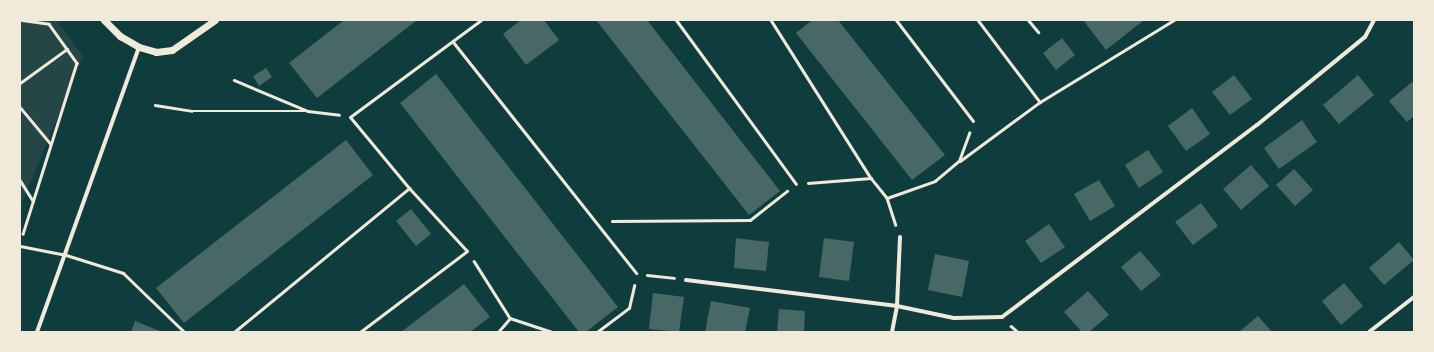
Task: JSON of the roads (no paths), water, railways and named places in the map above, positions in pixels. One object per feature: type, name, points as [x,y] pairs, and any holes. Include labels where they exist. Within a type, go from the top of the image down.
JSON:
[{"type":"street","points":[[104,20],[120,36],[138,47],[156,52],[172,50],[215,20]]},
{"type":"street","points":[[686,280],[897,306],[954,318],[1002,317],[1258,125],[1365,37],[1374,20]]},
{"type":"street","points":[[37,332],[66,255],[138,47]]},
{"type":"street","points":[[892,332],[897,306],[900,237]]},
{"type":"street","points":[[1370,332],[1414,297]]},
{"type":"lane","points":[[360,332],[467,251],[409,188],[350,117],[481,20]]},
{"type":"lane","points":[[676,20],[796,184]]},
{"type":"lane","points":[[896,20],[974,121]]},
{"type":"lane","points":[[1028,20],[1038,32]]},
{"type":"lane","points":[[453,42],[636,273]]},
{"type":"lane","points":[[234,332],[409,188]]},
{"type":"lane","points":[[20,246],[66,255],[123,273],[184,332]]}]
